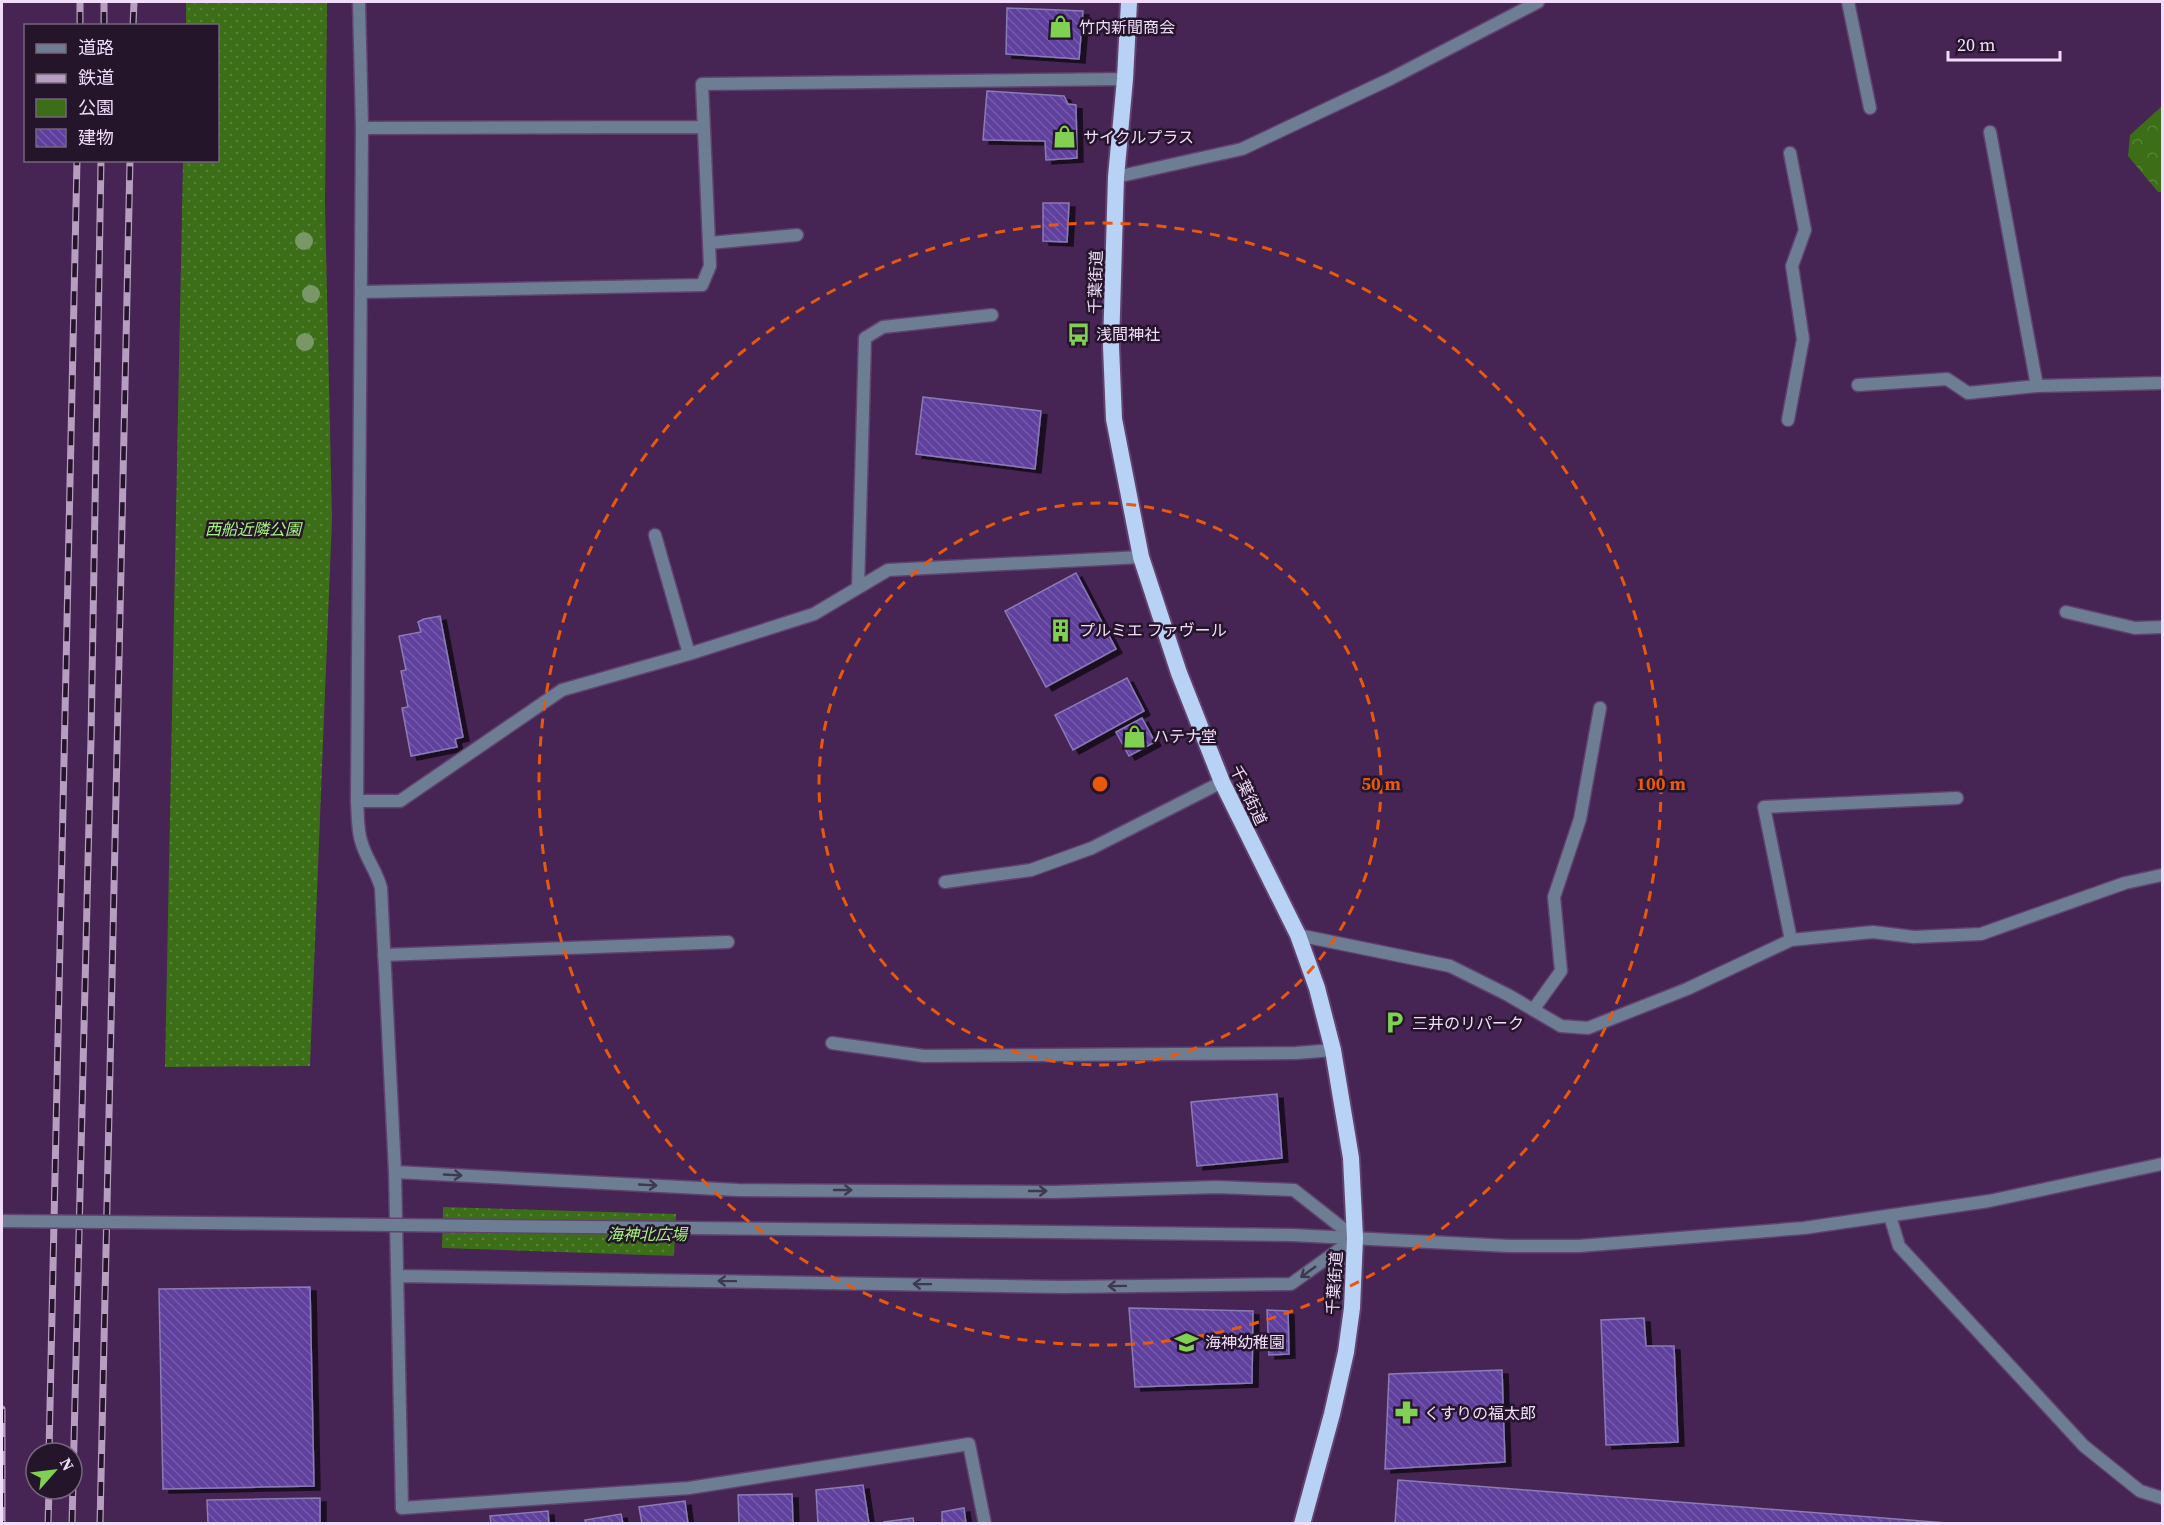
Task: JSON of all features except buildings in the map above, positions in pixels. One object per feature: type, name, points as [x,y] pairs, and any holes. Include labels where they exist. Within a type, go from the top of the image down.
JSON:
[{"type":"highway","name":"千葉街道","points":[[1129,2],[1116,177],[1111,346],[1114,419],[1141,557],[1179,673],[1222,782],[1298,935],[1317,988],[1334,1050],[1351,1158],[1355,1238],[1352,1308],[1346,1352],[1332,1414],[1302,1524]]},
{"type":"street","points":[[360,2],[362,128],[357,801],[360,840],[368,860],[378,875],[381,888],[395,1172],[402,1508],[689,1488],[969,1444],[985,1524]]},
{"type":"street","points":[[1116,177],[1242,149],[1390,79],[1538,2]]},
{"type":"street","points":[[1848,2],[1870,108]]},
{"type":"street","points":[[361,292],[702,285],[710,266],[702,84],[1125,79]]},
{"type":"street","points":[[362,128],[704,127]]},
{"type":"street","points":[[1990,132],[2037,386]]},
{"type":"street","points":[[1788,420],[1803,339],[1792,266],[1805,230],[1790,153]]},
{"type":"street","points":[[709,243],[797,235]]},
{"type":"street","points":[[858,588],[865,338],[883,327],[992,315]]},
{"type":"street","points":[[1858,386],[1947,380],[1968,393],[2037,386],[2163,383]]},
{"type":"street","points":[[655,535],[689,654]]},
{"type":"street","points":[[357,801],[400,801],[562,690],[689,654],[814,614],[888,570],[1141,557]]},
{"type":"street","points":[[2066,612],[2135,628],[2163,627]]},
{"type":"street","points":[[1533,1010],[1561,971],[1554,897],[1580,819],[1600,708]]},
{"type":"street","points":[[945,882],[1031,870],[1092,849],[1222,782]]},
{"type":"street","points":[[1791,940],[1764,807],[1958,798]]},
{"type":"street","points":[[1298,935],[1450,966],[1561,1026],[1588,1028],[1688,989],[1791,940],[1873,932],[1914,937],[1980,934],[2125,883],[2163,875]]},
{"type":"street","points":[[384,955],[728,942]]},
{"type":"street","points":[[832,1043],[924,1056],[1296,1053],[1334,1050]]},
{"type":"street","points":[[2,1221],[1292,1235],[1498,1246],[1579,1246],[1804,1228],[1890,1216],[1989,1201],[2163,1164]]},
{"type":"street","points":[[395,1172],[738,1190],[1054,1192],[1217,1186],[1294,1190],[1355,1238]]},
{"type":"street","points":[[1890,1216],[1899,1246],[2084,1446],[2140,1491],[2163,1498]]},
{"type":"street","points":[[398,1276],[1063,1287],[1292,1284],[1355,1238]]},
{"type":"green space","name":"西船近隣公園","points":[[186,2],[327,2],[325,205],[332,519],[310,1066],[165,1067],[183,162],[219,162],[219,24],[186,24]]},
{"type":"green space","points":[[2162,106],[2162,192],[2158,192],[2128,156],[2130,135]]},
{"type":"green space","name":"海神北広場","points":[[443,1207],[676,1214],[674,1256],[442,1248]]},
{"type":"railway","points":[[80,2],[80,24]]},
{"type":"railway","points":[[104,2],[104,24]]},
{"type":"railway","points":[[133,24],[134,2]]},
{"type":"railway","points":[[49,1441],[77,162]]},
{"type":"railway","points":[[72,1524],[91,738],[101,162]]},
{"type":"railway","points":[[100,1524],[130,162]]},
{"type":"railway","points":[[2,1409],[2,1524]]},
{"type":"railway","points":[[48,1524],[49,1501]]},
{"type":"place","name":"竹内新聞商会","points":[[1061,27]]},
{"type":"place","name":"サイクルプラス","points":[[1065,137]]},
{"type":"place","name":"浅間神社","points":[[1078,334]]},
{"type":"place","name":"プルミエ ファヴール","points":[[1061,630]]},
{"type":"place","name":"ハテナ堂","points":[[1135,736]]},
{"type":"place","name":"三井のリパーク","points":[[1394,1023]]},
{"type":"place","name":"海神幼稚園","points":[[1187,1342]]},
{"type":"place","name":"くすりの福太郎","points":[[1406,1413]]}]
